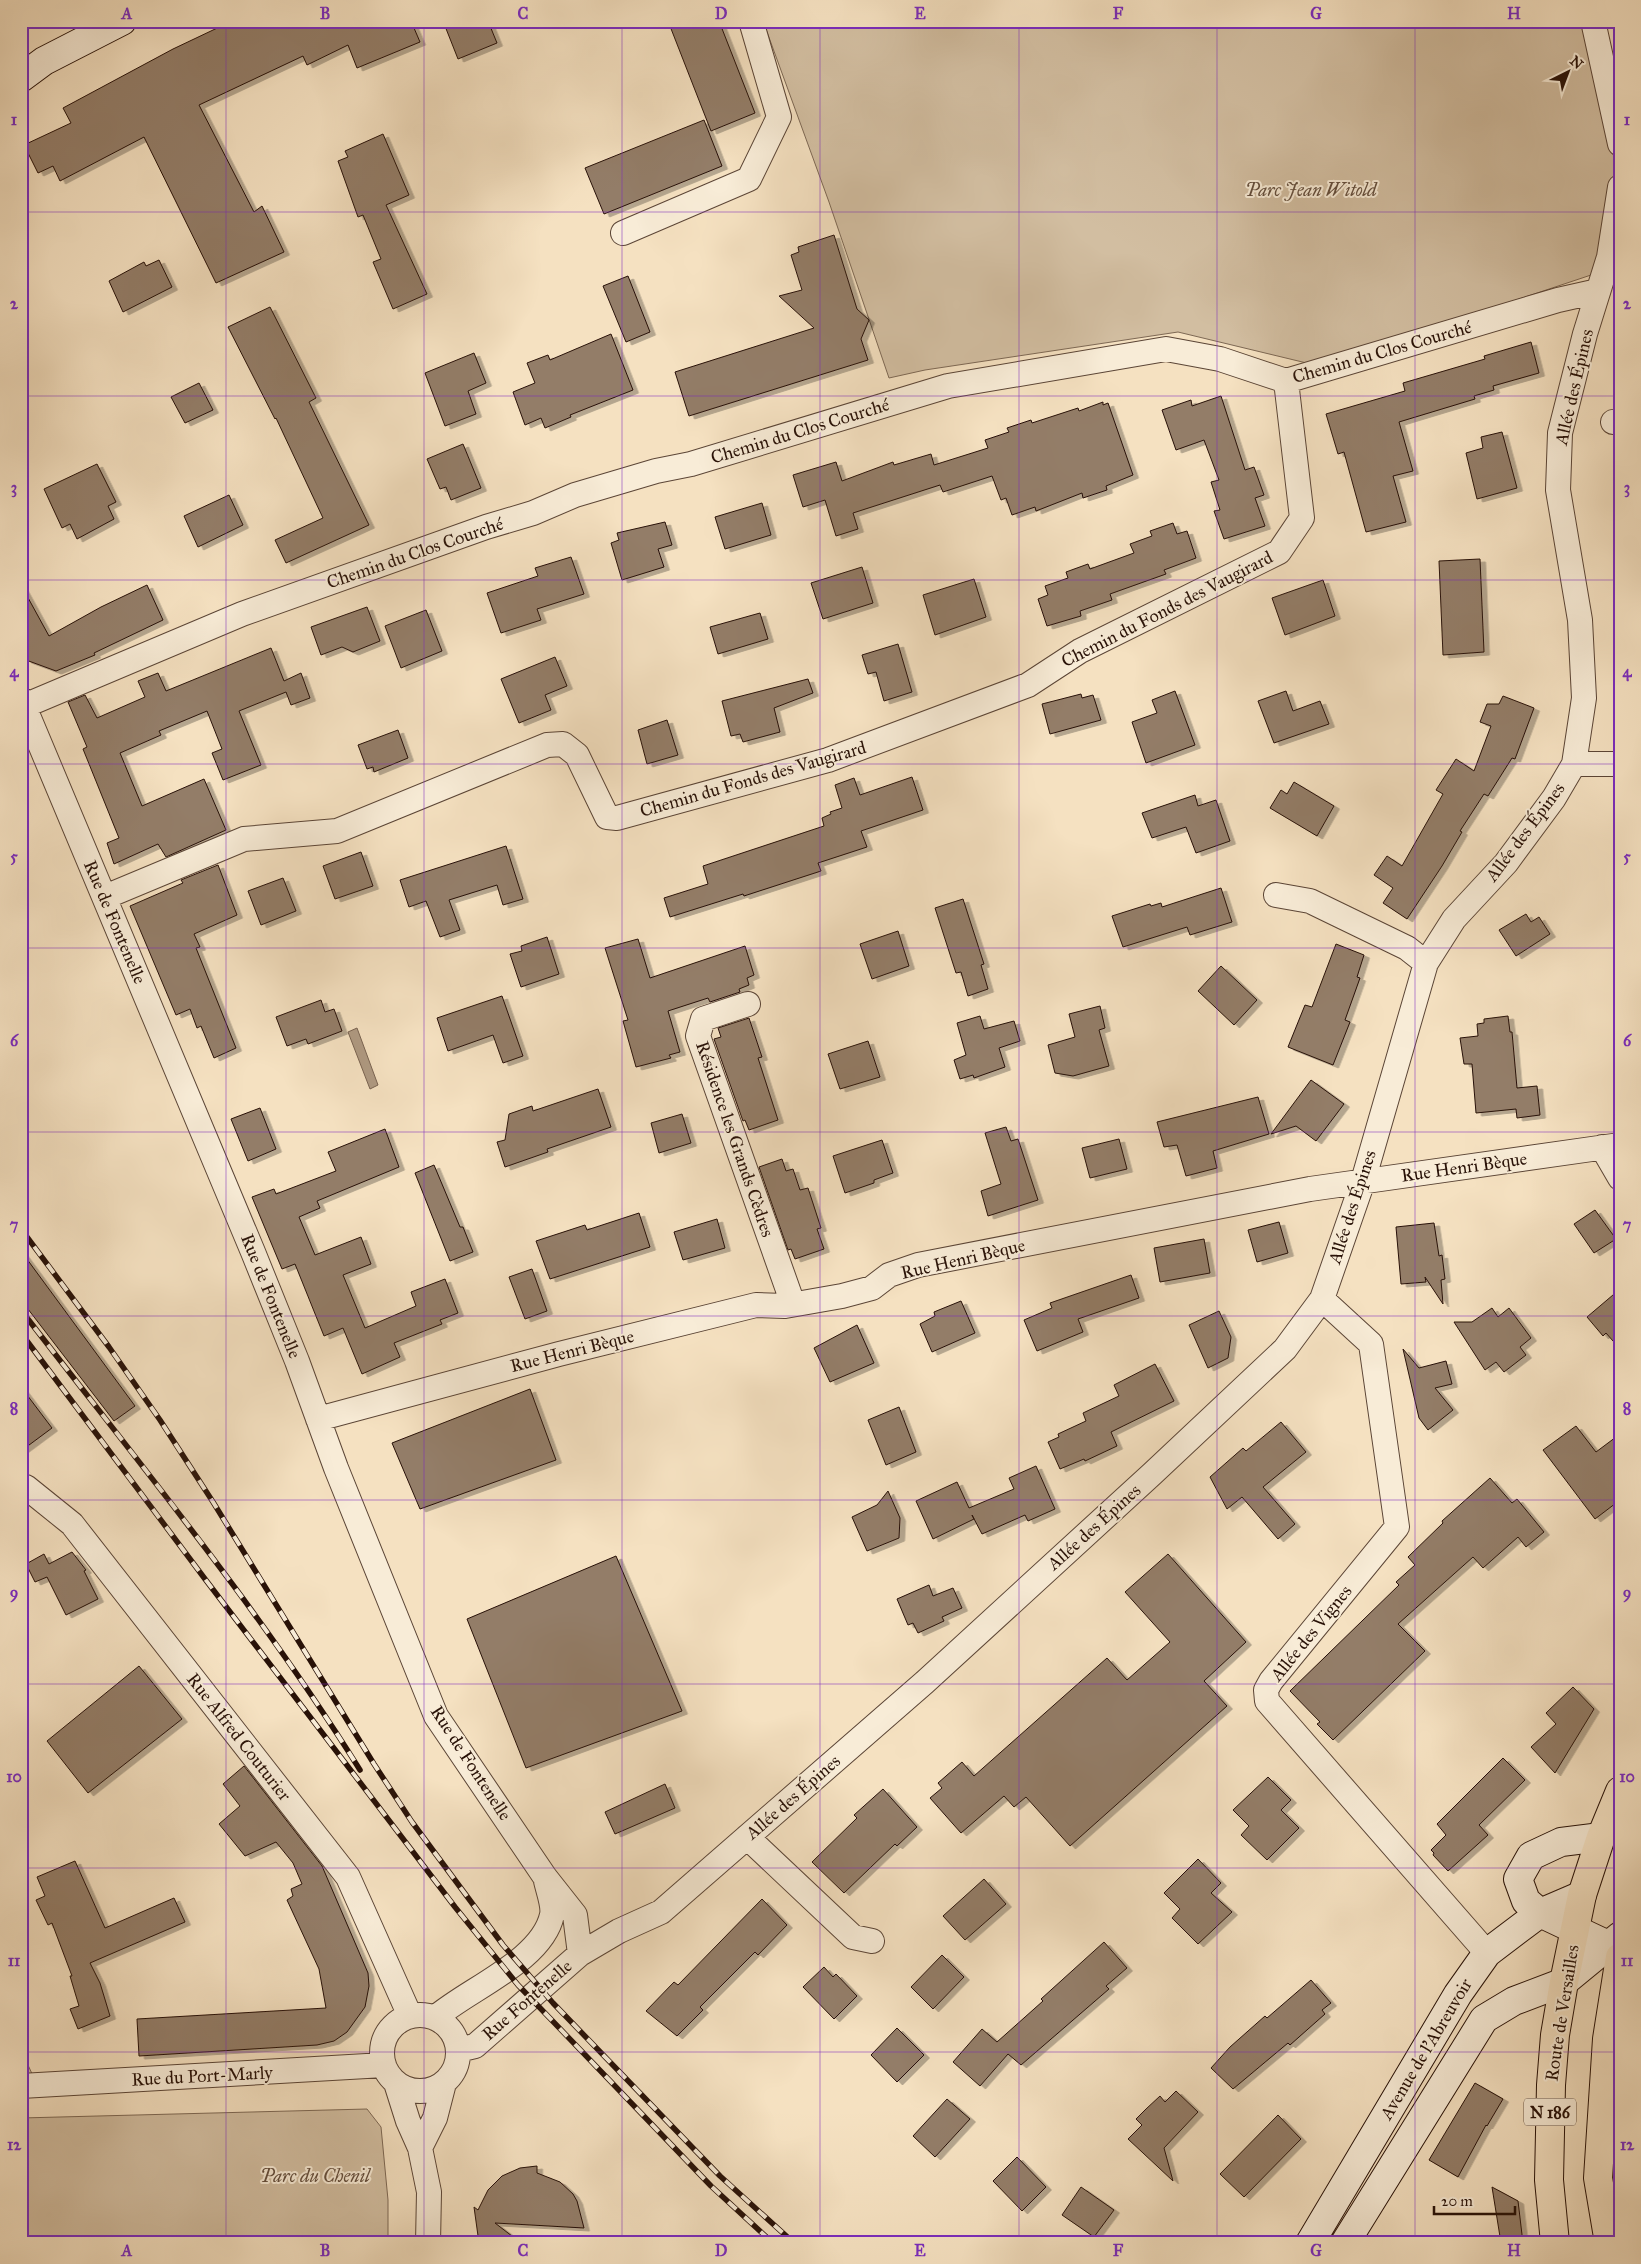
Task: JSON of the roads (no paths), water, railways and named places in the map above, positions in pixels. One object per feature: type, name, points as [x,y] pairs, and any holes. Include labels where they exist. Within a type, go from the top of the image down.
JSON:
[{"type":"main road","name":"Route de Versailles","points":[[1555,2243],[1549,2180],[1551,2085],[1555,2035],[1582,1895],[1601,1837],[1620,1791]]},
{"type":"main road","name":"N 186","points":[[1609,2243],[1598,2178],[1607,2039],[1616,1946]]},
{"type":"street","points":[[21,78],[44,61],[122,21]]},
{"type":"street","points":[[623,233],[750,179],[779,117],[751,21]]},
{"type":"street","points":[[1593,21],[1620,144]]},
{"type":"street","name":"Allée des Épines","points":[[580,1954],[619,1931],[661,1912],[925,1682],[1159,1468],[1285,1349],[1322,1299],[1363,1181],[1426,963],[1454,918],[1506,863],[1554,798],[1574,764],[1584,698],[1580,620],[1558,490],[1560,433],[1598,290],[1609,257],[1620,187]]},
{"type":"street","name":"Chemin du Clos Courché","points":[[23,703],[242,614],[486,527],[533,513],[575,494],[656,471],[691,464],[948,386],[1166,349],[1220,359],[1286,381],[1558,300],[1598,290]]},
{"type":"street","name":"Chemin du Fonds des Vaugirard","points":[[105,897],[244,839],[336,831],[547,746],[563,744],[577,755],[607,817],[618,818],[828,760],[1028,685],[1080,651],[1279,552],[1302,518],[1286,381]]},
{"type":"street","name":"Rue de Fontenelle","points":[[23,703],[254,1252],[376,1570],[436,1716],[545,1877]]},
{"type":"street","points":[[1574,764],[1620,764]]},
{"type":"street","points":[[1276,895],[1310,901],[1407,948],[1426,963]]},
{"type":"street","name":"Résidence les Grands Cèdres","points":[[748,1004],[703,1020],[698,1036],[793,1304]]},
{"type":"street","points":[[1611,1146],[1620,1178]]},
{"type":"street","name":"Rue Henri Bèque","points":[[318,1419],[559,1354],[756,1305],[793,1304],[842,1296],[872,1288],[888,1276],[918,1265],[1310,1189],[1611,1146]]},
{"type":"street","name":"Allée des Vignes","points":[[1322,1299],[1370,1344],[1397,1527],[1271,1681],[1266,1690],[1267,1701],[1487,1953]]},
{"type":"street","name":"Rue Alfred Couturier","points":[[23,1487],[72,1524],[348,1877],[410,2016]]},
{"type":"street","points":[[747,1837],[853,1937],[872,1941]]},
{"type":"street","points":[[1601,1837],[1561,1842],[1531,1856],[1518,1880],[1526,1901],[1540,1913],[1575,1931],[1616,1946]]},
{"type":"street","name":"Rue Fontenelle","points":[[458,2050],[475,2046],[580,1954],[575,1915],[545,1877]]},
{"type":"street","name":"Rue Fontenelle","points":[[435,2018],[450,2005],[499,1976],[538,1945],[553,1914],[545,1877]]},
{"type":"street","name":"Avenue de l'Abreuvoir","points":[[1310,2243],[1458,1994],[1487,1953],[1540,1913],[1582,1895]]},
{"type":"street","name":"Avenue de l'Abreuvoir","points":[[1345,2243],[1484,2019],[1514,2001],[1564,1982],[1616,1946]]},
{"type":"street","points":[[390,2074],[407,2089],[420,2092],[433,2089],[444,2083],[452,2074],[457,2064],[458,2050],[451,2031],[435,2018],[423,2015],[410,2016],[399,2021],[390,2030],[384,2040],[382,2053],[390,2074],[408,2121],[420,2148],[429,2192],[428,2243]]},
{"type":"street","name":"Rue du Port-Marly","points":[[21,2086],[390,2074]]},
{"type":"street","points":[[420,2148],[435,2118],[444,2083]]},
{"type":"railway","points":[[21,1229],[109,1347],[160,1420],[213,1502],[374,1764],[412,1822],[503,1945],[553,2003],[720,2176],[794,2243]]},
{"type":"railway","points":[[21,1310],[239,1593],[281,1651],[360,1770]]},
{"type":"railway","points":[[21,1333],[205,1579],[455,1907],[518,1985],[711,2186],[773,2243]]},
{"type":"park label","name":"Parc Jean Witold","points":[[1311,190]]},
{"type":"park label","name":"Parc du Chenil","points":[[315,2176]]}]
